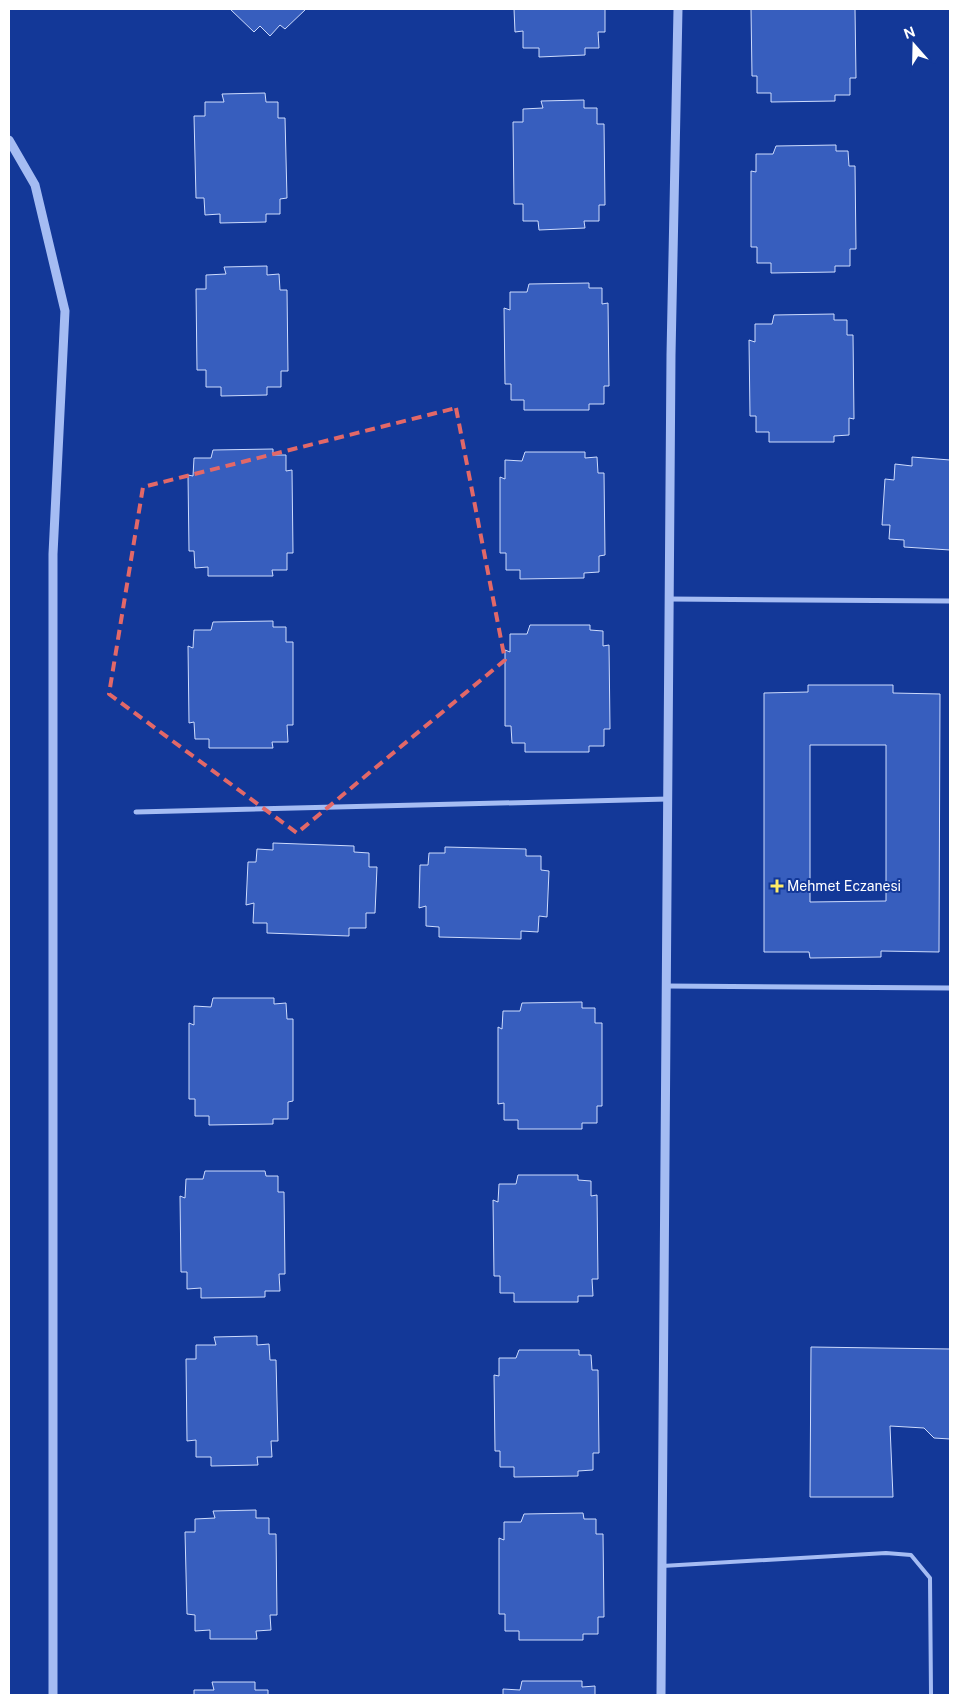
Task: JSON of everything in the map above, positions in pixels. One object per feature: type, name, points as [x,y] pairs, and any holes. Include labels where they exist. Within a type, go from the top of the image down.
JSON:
[{"type":"street","points":[[661,1695],[671,355],[678,9]]},
{"type":"street","points":[[9,140],[35,186],[65,310],[53,554],[53,1695]]},
{"type":"street","points":[[669,599],[950,601]]},
{"type":"street","points":[[136,812],[668,798]]},
{"type":"street","points":[[667,986],[950,988]]},
{"type":"lane","points":[[662,1566],[886,1553],[911,1555],[930,1578],[931,1694]]},
{"type":"highlighted area","points":[[456,408],[505,660],[297,833],[109,694],[143,487]]},
{"type":"building","points":[[230,9],[306,9],[285,29],[280,25],[270,36],[260,26],[254,32]]},
{"type":"building","points":[[514,9],[605,9],[605,32],[598,32],[599,48],[585,48],[585,55],[539,57],[539,48],[523,48],[523,31],[515,32]]},
{"type":"building","points":[[751,9],[855,9],[856,78],[850,78],[850,95],[835,95],[835,101],[771,102],[771,93],[757,93],[757,76],[752,76]]},
{"type":"building","points":[[265,93],[266,102],[278,102],[278,118],[285,118],[287,198],[280,199],[280,214],[266,214],[266,222],[220,223],[220,214],[205,215],[204,198],[196,198],[194,116],[205,116],[205,102],[224,102],[222,94]]},
{"type":"building","points":[[584,100],[584,108],[597,108],[597,124],[604,124],[605,205],[599,205],[599,221],[584,221],[585,228],[539,230],[538,221],[523,221],[523,204],[514,204],[513,122],[523,122],[523,109],[543,108],[541,101]]},
{"type":"building","points":[[836,145],[836,151],[848,151],[849,166],[855,166],[856,249],[850,249],[850,266],[835,266],[835,272],[771,273],[771,263],[757,263],[757,247],[751,247],[751,171],[756,172],[756,154],[773,154],[776,146]]},
{"type":"building","points":[[267,266],[267,275],[279,274],[280,290],[287,290],[288,371],[281,371],[281,387],[267,387],[267,395],[221,396],[221,387],[206,387],[206,370],[197,370],[196,289],[206,289],[206,275],[226,274],[224,267]]},
{"type":"building","points":[[589,283],[589,288],[602,288],[602,304],[608,303],[609,386],[604,386],[604,404],[589,404],[589,410],[524,410],[524,400],[511,400],[511,384],[505,384],[504,308],[510,310],[510,292],[527,292],[529,284]]},
{"type":"building","points":[[834,314],[834,320],[847,320],[847,335],[853,335],[854,419],[849,418],[849,435],[834,436],[834,442],[769,442],[769,432],[756,432],[756,416],[750,416],[749,340],[755,342],[755,324],[772,324],[774,315]]},
{"type":"building","points":[[273,449],[273,455],[286,455],[286,471],[292,470],[293,553],[287,553],[287,570],[272,570],[273,576],[208,576],[208,567],[195,568],[194,551],[189,551],[188,475],[193,476],[194,458],[211,458],[213,450]]},
{"type":"building","points":[[525,452],[585,452],[585,458],[597,457],[598,473],[604,473],[605,555],[599,556],[599,572],[584,573],[584,578],[520,579],[520,570],[506,570],[506,553],[500,553],[500,477],[505,479],[505,460],[522,461]]},
{"type":"building","points":[[912,457],[950,460],[950,550],[904,547],[904,540],[889,539],[890,525],[882,525],[885,479],[894,480],[895,464],[912,466]]},
{"type":"building","points":[[273,621],[273,627],[286,627],[286,642],[293,642],[293,725],[287,725],[288,742],[272,742],[273,748],[209,748],[209,739],[195,739],[194,722],[189,723],[188,646],[193,648],[194,630],[211,630],[213,622]]},
{"type":"building","points":[[530,625],[590,625],[590,630],[603,631],[603,646],[609,645],[610,729],[604,729],[604,746],[589,746],[589,752],[525,752],[525,743],[512,743],[511,726],[505,726],[505,650],[510,652],[510,634],[527,634]]},
{"type":"building","points":[[808,685],[893,685],[893,693],[940,694],[939,952],[881,951],[881,957],[810,958],[809,952],[764,952],[764,693],[808,692]],"holes":[[[810,745],[886,745],[886,901],[810,902]]]},
{"type":"building","points":[[273,843],[354,846],[354,852],[369,853],[369,867],[377,867],[375,913],[366,913],[366,928],[349,928],[349,936],[267,933],[267,923],[253,923],[254,903],[246,905],[248,862],[256,862],[257,849],[273,850]]},
{"type":"building","points":[[445,847],[526,849],[526,856],[541,856],[541,870],[549,871],[547,917],[539,916],[538,932],[521,931],[521,939],[439,937],[439,927],[426,926],[426,906],[419,908],[420,865],[428,865],[429,853],[445,853]]},
{"type":"building","points":[[213,998],[274,998],[274,1004],[286,1003],[287,1019],[293,1019],[293,1101],[288,1102],[288,1119],[273,1119],[273,1124],[209,1125],[209,1116],[195,1116],[195,1099],[189,1099],[189,1023],[194,1025],[194,1006],[211,1007]]},
{"type":"building","points":[[582,1002],[582,1008],[595,1008],[595,1023],[602,1023],[602,1106],[597,1106],[597,1123],[582,1123],[582,1129],[518,1129],[518,1120],[504,1120],[504,1103],[498,1104],[498,1027],[502,1029],[503,1011],[520,1011],[522,1003]]},
{"type":"building","points":[[205,1171],[265,1171],[266,1176],[278,1176],[278,1192],[284,1192],[285,1274],[279,1274],[280,1291],[265,1291],[265,1297],[201,1298],[201,1288],[187,1289],[187,1272],[181,1272],[180,1196],[185,1198],[186,1179],[203,1179]]},
{"type":"building","points":[[518,1175],[578,1175],[578,1180],[591,1181],[591,1196],[597,1195],[598,1279],[592,1279],[593,1296],[578,1296],[578,1302],[514,1302],[514,1293],[500,1293],[500,1276],[494,1276],[493,1200],[498,1202],[499,1184],[516,1184]]},
{"type":"building","points":[[257,1336],[257,1345],[269,1344],[270,1360],[276,1360],[278,1441],[271,1441],[272,1457],[257,1457],[258,1465],[211,1466],[211,1457],[196,1457],[196,1440],[187,1441],[186,1359],[196,1359],[196,1345],[216,1345],[214,1337]]},
{"type":"building","points":[[811,1347],[950,1349],[950,1439],[934,1438],[924,1428],[890,1426],[893,1497],[810,1497]]},
{"type":"building","points":[[519,1350],[579,1350],[579,1355],[591,1355],[592,1370],[598,1370],[599,1453],[593,1453],[593,1470],[578,1471],[578,1476],[514,1477],[514,1467],[500,1467],[500,1451],[495,1451],[494,1375],[499,1376],[499,1358],[516,1358]]},
{"type":"building","points":[[256,1510],[256,1518],[269,1518],[269,1534],[276,1534],[277,1615],[270,1615],[271,1630],[256,1631],[257,1639],[210,1639],[210,1630],[195,1631],[195,1615],[187,1614],[185,1532],[195,1532],[195,1519],[215,1518],[213,1511]]},
{"type":"building","points":[[583,1513],[584,1519],[596,1519],[596,1534],[603,1534],[604,1617],[598,1617],[598,1634],[583,1634],[583,1640],[519,1640],[519,1631],[505,1631],[505,1614],[499,1614],[499,1538],[504,1540],[504,1522],[521,1522],[524,1514]]},
{"type":"building","points":[[522,1681],[582,1681],[582,1687],[595,1686],[595,1695],[503,1695],[503,1689],[520,1690]]},
{"type":"building","points":[[212,1682],[255,1682],[255,1690],[268,1690],[268,1695],[194,1695],[194,1690],[214,1690]]},
{"type":"place","name":"Mehmet Eczanesi","points":[[777,886]]}]
